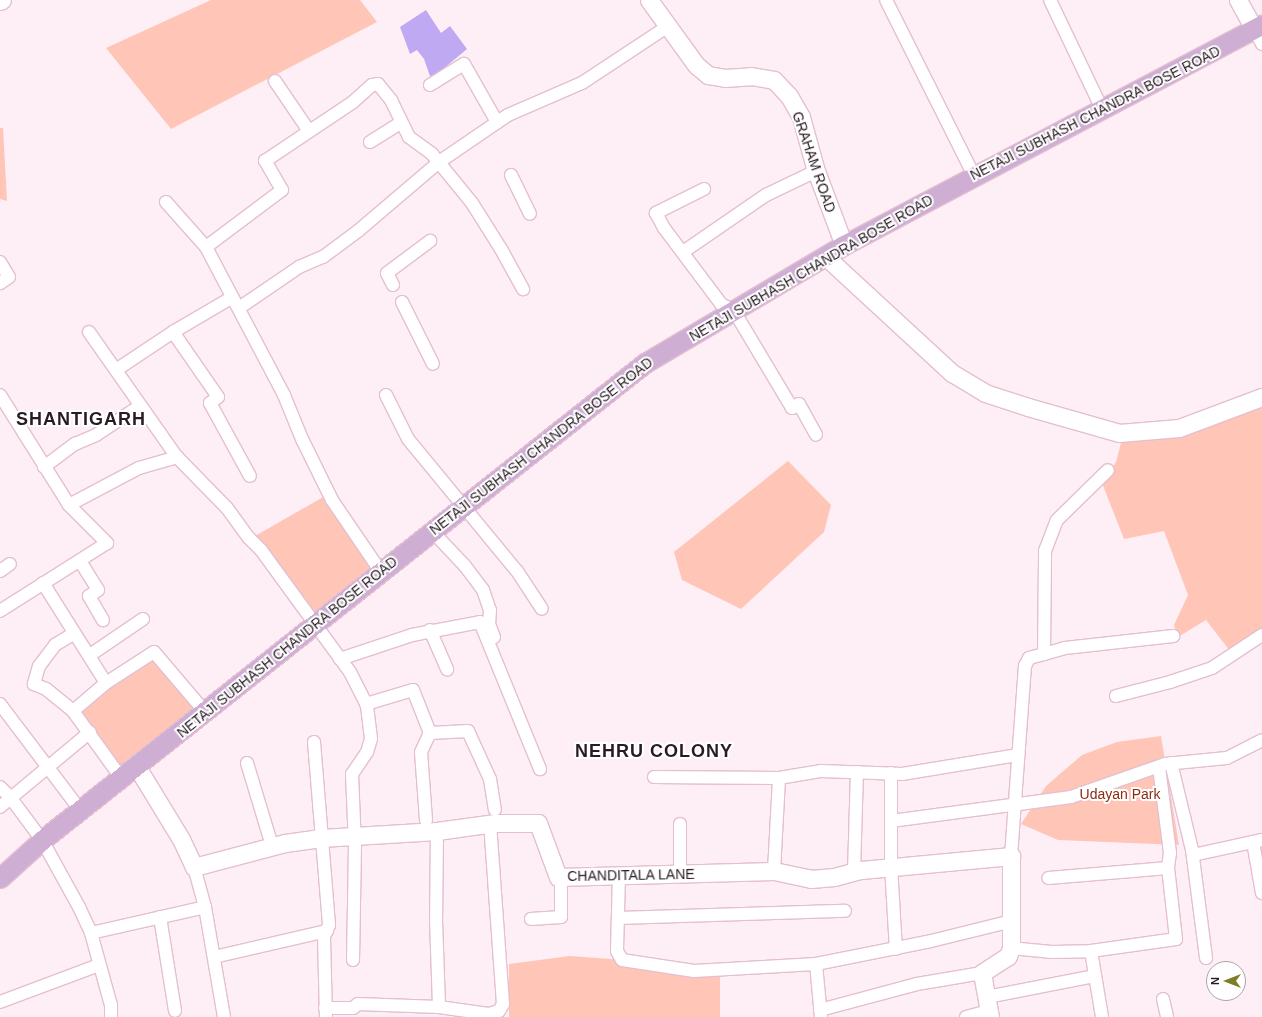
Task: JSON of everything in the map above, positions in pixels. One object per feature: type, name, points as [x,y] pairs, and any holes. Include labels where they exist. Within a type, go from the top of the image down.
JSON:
[{"type":"main road","name":"NETAJI SUBHASH CHANDRA BOSE ROAD","points":[[0,878],[42,840],[122,779],[645,363],[844,245],[1102,109],[1259,32]]},
{"type":"street","name":"GRAHAM ROAD","points":[[649,0],[667,27],[696,65],[708,75],[725,78],[751,76],[774,80],[789,96],[801,117],[816,171],[844,245]]},
{"type":"street","points":[[886,0],[974,176]]},
{"type":"street","points":[[1050,0],[1102,109]]},
{"type":"street","points":[[1238,0],[1259,32]]},
{"type":"street","points":[[239,308],[299,267],[323,257],[358,231],[438,162],[497,122],[547,96],[582,83],[667,27]]},
{"type":"street","points":[[430,85],[464,64],[497,122]]},
{"type":"street","points":[[275,81],[309,131]]},
{"type":"street","points":[[206,247],[282,190],[266,161],[353,102],[372,85],[378,84],[391,100],[409,137],[438,162],[472,203],[502,248],[523,290]]},
{"type":"street","points":[[370,142],[401,123]]},
{"type":"street","points":[[683,252],[766,195],[816,171]]},
{"type":"street","points":[[511,175],[530,214]]},
{"type":"street","points":[[704,189],[656,213],[721,304],[734,311],[792,408],[799,404],[816,435]]},
{"type":"street","points":[[166,202],[206,247],[291,410],[305,445],[332,500],[382,572]]},
{"type":"street","points":[[393,285],[387,273],[430,241]]},
{"type":"street","points":[[825,256],[952,373],[985,393],[1028,407],[1119,434],[1179,428],[1262,397]]},
{"type":"street","points":[[0,262],[9,277],[0,283]]},
{"type":"street","points":[[116,370],[173,332],[233,297]]},
{"type":"street","points":[[402,302],[433,364]]},
{"type":"street","points":[[89,332],[140,406],[178,457],[227,508],[249,538],[261,550],[314,625],[350,672],[367,707],[371,739],[367,752],[352,774],[355,836],[353,960]]},
{"type":"street","points":[[173,332],[218,397],[210,403],[250,476]]},
{"type":"street","points":[[0,395],[69,505],[106,543],[0,611]]},
{"type":"street","points":[[386,395],[408,439],[518,572],[542,610]]},
{"type":"street","points":[[44,466],[75,444],[96,435],[140,406]]},
{"type":"street","points":[[69,505],[138,468],[178,457]]},
{"type":"street","points":[[1044,654],[1045,551],[1050,534],[1057,520],[1108,470]]},
{"type":"street","points":[[340,659],[430,630],[480,622],[541,765],[489,624],[490,610],[483,590],[465,566],[432,532]]},
{"type":"street","points":[[80,561],[98,590],[89,596],[103,620]]},
{"type":"street","points":[[43,583],[73,634],[90,655],[106,682]]},
{"type":"street","points":[[90,655],[143,619]]},
{"type":"street","points":[[430,630],[447,669]]},
{"type":"street","points":[[73,634],[55,646],[39,666],[34,684],[46,688],[73,711],[90,732],[122,779]]},
{"type":"street","points":[[1116,696],[1170,682],[1212,668],[1262,635]]},
{"type":"street","points":[[816,964],[818,1015],[917,984],[982,973],[1008,956],[1012,948],[1011,856],[1014,804],[1025,666],[1029,658],[1065,648],[1173,636]]},
{"type":"street","points":[[73,711],[106,682],[154,652],[205,712]]},
{"type":"street","points":[[367,707],[386,697],[393,698],[414,690],[430,733],[421,752],[431,825],[439,1007]]},
{"type":"street","points":[[0,704],[45,767],[81,811]]},
{"type":"street","points":[[314,742],[329,925],[324,937],[326,1013],[353,1008],[358,1004],[439,1007],[455,1013],[489,1016],[499,1011],[503,1004],[490,779],[468,731],[430,733]]},
{"type":"street","points":[[0,807],[45,767],[90,732]]},
{"type":"street","points":[[891,821],[1072,797],[1171,763],[1227,758],[1262,740]]},
{"type":"street","points":[[654,776],[779,778],[821,770],[902,774],[1018,755]]},
{"type":"street","points":[[247,763],[272,846]]},
{"type":"street","points":[[1171,763],[1193,855],[1206,958]]},
{"type":"street","points":[[136,767],[181,838],[194,867],[205,907],[224,1017]]},
{"type":"street","points":[[1012,948],[1052,952],[1091,951],[1176,939],[1168,868],[1170,853],[1159,767]]},
{"type":"street","points":[[854,872],[857,772]]},
{"type":"street","points":[[891,773],[891,866],[896,949]]},
{"type":"street","points":[[774,871],[779,778]]},
{"type":"street","points":[[0,787],[10,797],[42,840],[68,884],[91,933],[111,1005],[111,1017]]},
{"type":"street","name":"CHANDITALA LANE","points":[[194,867],[272,846],[321,838],[355,836],[492,817],[538,823],[558,877],[619,874],[774,871],[811,879],[834,878],[854,872],[891,866],[1011,856]]},
{"type":"street","points":[[680,824],[680,874]]},
{"type":"street","points":[[1193,855],[1257,841],[1262,893]]},
{"type":"street","points":[[1048,878],[1168,868]]},
{"type":"street","points":[[619,874],[617,951],[622,960],[694,972],[816,964],[896,949],[1012,921]]},
{"type":"street","points":[[531,919],[561,917],[561,881],[558,877]]},
{"type":"street","points":[[91,933],[205,907]]},
{"type":"street","points":[[618,918],[845,911]]},
{"type":"street","points":[[160,917],[175,1011]]},
{"type":"street","points":[[214,956],[327,931]]},
{"type":"street","points":[[1091,951],[1102,1017]]},
{"type":"street","points":[[0,1002],[99,965]]},
{"type":"street","points":[[982,973],[989,1008]]},
{"type":"street","points":[[966,1017],[989,1008],[1094,976]]},
{"type":"street","points":[[1163,999],[1167,1017]]},
{"type":"green space","points":[[211,0],[360,0],[377,22],[171,129],[106,48]]},
{"type":"green space","points":[[0,128],[3,128],[7,201],[0,199]]},
{"type":"green space","points":[[1262,398],[1262,630],[1230,651],[1206,620],[1178,637],[1174,625],[1188,595],[1164,531],[1124,539],[1102,483],[1116,462],[1122,439],[1141,441],[1180,433]]},
{"type":"green space","points":[[788,461],[831,505],[824,532],[741,609],[682,580],[674,552]]},
{"type":"green space","points":[[325,496],[376,570],[315,619],[255,536]]},
{"type":"green space","points":[[152,655],[201,711],[121,774],[77,711]]},
{"type":"green space","name":"Udayan Park","points":[[1161,736],[1179,845],[1058,840],[1021,824],[1046,786],[1082,755],[1117,742]]},
{"type":"green space","points":[[570,956],[611,959],[699,974],[720,972],[720,1017],[509,1017],[509,964]]},
{"type":"shaded area","points":[[426,10],[441,33],[450,26],[467,49],[431,79],[424,59],[417,50],[410,54],[400,27]]},
{"type":"district","name":"SHANTIGARH","points":[[81,419]]},
{"type":"district","name":"NEHRU COLONY","points":[[654,751]]}]
